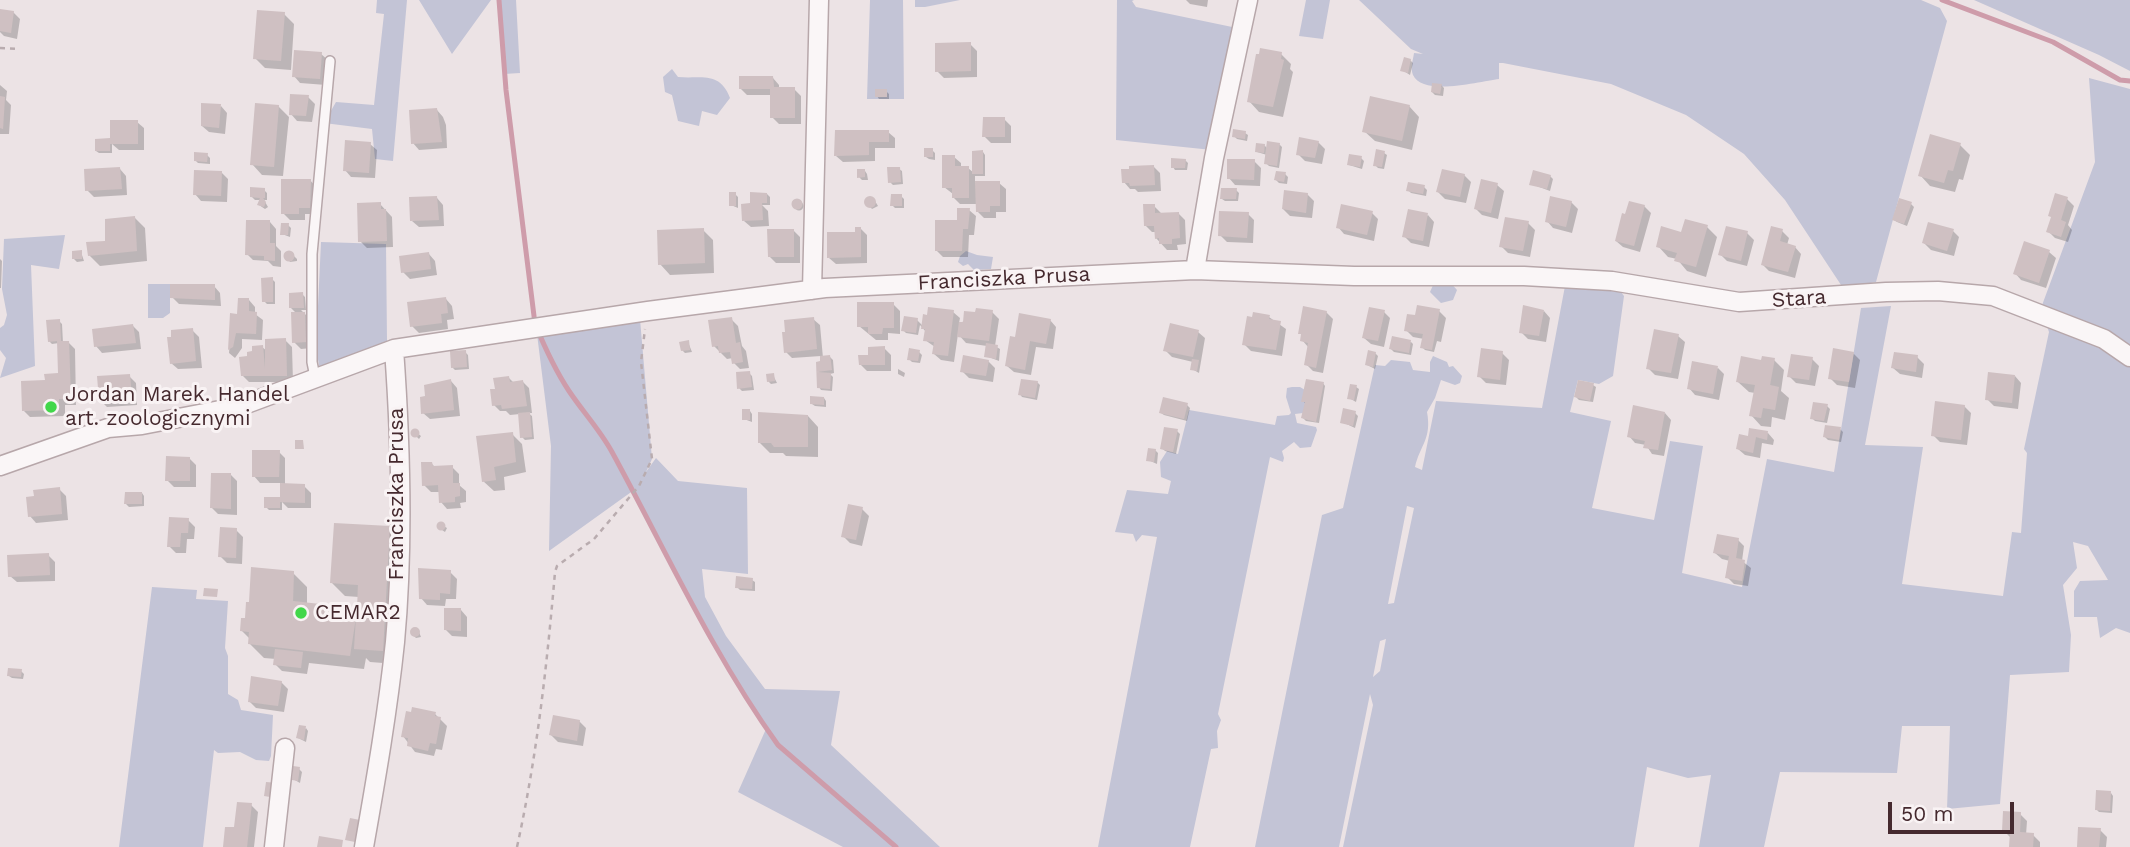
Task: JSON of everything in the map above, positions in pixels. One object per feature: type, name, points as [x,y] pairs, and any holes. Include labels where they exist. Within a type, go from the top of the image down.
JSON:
[{"type":"street","points":[[812,289],[819,0]]},
{"type":"street","points":[[1195,270],[1214,158],[1248,0]]},
{"type":"street","name":"Franciszka Prusa","points":[[0,466],[108,428],[142,425],[241,406],[394,349],[812,289],[1195,270],[1354,276],[1456,274]]},
{"type":"street","name":"Stara","points":[[1456,274],[1612,281],[1739,302],[1886,292],[1938,291],[1993,296],[2104,339],[2130,357]]},
{"type":"street","name":"Franciszka Prusa","points":[[364,847],[381,750],[395,640],[400,438],[394,349]]},
{"type":"street","points":[[274,847],[285,748]]},
{"type":"lane","points":[[316,377],[312,362],[312,254],[330,61]]},
{"type":"path","points":[[0,48],[20,49]]},
{"type":"path","points":[[517,847],[533,776],[557,566],[593,539],[639,486],[652,459],[641,362],[648,311]]},
{"type":"shaded area","points":[[377,0],[407,0],[393,161],[375,159],[372,129],[324,123],[336,102],[374,105],[384,14],[376,13]]},
{"type":"shaded area","points":[[419,0],[491,0],[452,54]]},
{"type":"shaded area","points":[[500,0],[516,0],[520,73],[504,74]]},
{"type":"shaded area","points":[[870,0],[903,0],[904,99],[867,99]]},
{"type":"shaded area","points":[[915,0],[960,0],[915,7]]},
{"type":"shaded area","points":[[1117,0],[1134,0],[1132,1],[1136,7],[1237,28],[1212,150],[1116,140]]},
{"type":"shaded area","points":[[1306,0],[1330,0],[1323,39],[1299,36]]},
{"type":"shaded area","points":[[1359,0],[1921,0],[1940,8],[1947,21],[1876,282],[1843,288],[1785,200],[1744,154],[1686,115],[1611,84],[1503,63],[1499,63],[1499,79],[1453,86],[1419,82],[1413,75],[1412,64],[1414,53],[1423,54],[1411,49]]},
{"type":"shaded area","points":[[1974,0],[2130,0],[2130,71],[2099,55]]},
{"type":"shaded area","points":[[672,69],[678,77],[715,80],[726,89],[730,98],[717,115],[702,111],[699,126],[678,121],[672,95],[665,92],[663,77]]},
{"type":"shaded area","points":[[2089,78],[2130,89],[2130,633],[2116,628],[2100,638],[2097,617],[2074,617],[2074,591],[2080,581],[2108,580],[2088,546],[2073,542],[2077,568],[2063,585],[2071,635],[2069,672],[2010,675],[2000,804],[1947,809],[1950,726],[1902,726],[1897,773],[1780,772],[1764,847],[1699,847],[1711,775],[1688,778],[1647,767],[1634,847],[1343,847],[1373,705],[1370,694],[1339,847],[1255,847],[1322,515],[1343,508],[1375,365],[1385,366],[1391,360],[1410,362],[1413,370],[1430,372],[1433,356],[1447,362],[1449,367],[1453,366],[1462,376],[1460,383],[1455,385],[1441,380],[1427,412],[1427,435],[1415,467],[1422,470],[1436,401],[1542,408],[1565,286],[1621,292],[1624,296],[1613,376],[1599,384],[1578,380],[1570,412],[1611,421],[1592,508],[1654,520],[1670,441],[1703,446],[1682,573],[1742,587],[1767,459],[1834,472],[1861,308],[1891,306],[1865,445],[1923,447],[1902,584],[2003,596],[2012,532],[2021,533],[2027,453],[2024,449],[2049,332],[2041,308],[2095,162]],"holes":[[[1407,506],[1414,508],[1394,603],[1388,604]],[[1386,639],[1380,671],[1373,677],[1380,641]]]},
{"type":"shaded area","points":[[65,235],[59,269],[31,265],[35,366],[0,378],[6,358],[0,350],[0,328],[7,315],[2,289],[4,239]]},
{"type":"shaded area","points":[[321,242],[386,244],[387,341],[320,370],[316,349]]},
{"type":"shaded area","points":[[966,251],[993,257],[991,269],[974,270],[968,264],[963,266],[958,262]]},
{"type":"shaded area","points":[[1449,281],[1457,290],[1453,300],[1441,303],[1430,292],[1434,283]]},
{"type":"shaded area","points":[[148,284],[170,284],[170,313],[163,318],[148,318]]},
{"type":"shaded area","points":[[640,319],[652,459],[646,472],[656,458],[678,481],[747,488],[748,574],[702,569],[705,597],[726,636],[765,689],[840,691],[831,745],[940,847],[843,847],[738,792],[766,729],[719,655],[634,490],[549,551],[551,446],[537,334]]},
{"type":"shaded area","points":[[1300,387],[1310,393],[1303,413],[1295,414],[1297,423],[1316,427],[1317,430],[1311,447],[1300,448],[1294,442],[1282,451],[1283,462],[1270,457],[1218,714],[1221,720],[1217,731],[1218,748],[1211,749],[1190,847],[1098,847],[1157,537],[1142,535],[1136,542],[1133,534],[1115,532],[1127,490],[1168,494],[1171,481],[1161,477],[1160,462],[1167,451],[1178,454],[1189,410],[1275,425],[1277,416],[1291,413],[1286,397],[1287,388]]},
{"type":"shaded area","points":[[152,587],[197,590],[196,599],[228,601],[225,648],[228,656],[228,694],[238,700],[241,710],[273,715],[269,761],[256,760],[240,752],[218,753],[214,750],[203,847],[119,847]]},
{"type":"building","points":[[0,9],[14,11],[11,33],[0,31]]},
{"type":"building","points":[[257,10],[285,12],[281,61],[253,59]]},
{"type":"building","points":[[971,42],[971,71],[935,72],[935,43]]},
{"type":"building","points":[[1260,48],[1282,52],[1281,59],[1284,60],[1273,107],[1247,102],[1256,54],[1259,54]]},
{"type":"building","points":[[294,50],[322,52],[320,79],[292,77]]},
{"type":"building","points":[[1404,57],[1411,59],[1408,73],[1400,71]]},
{"type":"building","points":[[739,76],[773,76],[774,87],[795,87],[795,118],[770,118],[770,89],[739,89]]},
{"type":"building","points":[[1432,83],[1442,84],[1440,94],[1431,92]]},
{"type":"building","points":[[875,89],[887,89],[887,97],[875,97]]},
{"type":"building","points":[[290,94],[309,95],[306,116],[289,115]]},
{"type":"building","points":[[0,96],[5,97],[3,129],[0,128]]},
{"type":"building","points":[[1370,96],[1410,105],[1402,141],[1362,132]]},
{"type":"building","points":[[201,103],[221,104],[219,128],[201,126]]},
{"type":"building","points":[[255,103],[279,105],[274,167],[250,165]]},
{"type":"building","points":[[437,108],[442,142],[411,144],[409,110]]},
{"type":"building","points":[[983,117],[1005,117],[1005,137],[982,137]]},
{"type":"building","points":[[110,120],[138,120],[138,144],[110,144],[110,151],[95,151],[95,139],[110,138]]},
{"type":"building","points":[[1233,129],[1246,131],[1245,139],[1232,137]]},
{"type":"building","points":[[835,130],[889,130],[889,142],[869,142],[869,155],[834,156]]},
{"type":"building","points":[[1930,134],[1961,143],[1953,171],[1948,170],[1944,183],[1918,176]]},
{"type":"building","points":[[1299,137],[1319,141],[1315,158],[1296,155]]},
{"type":"building","points":[[345,140],[371,142],[369,173],[343,171]]},
{"type":"building","points":[[1267,141],[1280,143],[1277,166],[1264,164]]},
{"type":"building","points":[[1256,143],[1265,144],[1264,153],[1255,152]]},
{"type":"building","points":[[924,148],[933,148],[933,157],[924,157]]},
{"type":"building","points":[[1376,149],[1385,151],[1382,167],[1373,166]]},
{"type":"building","points":[[983,150],[983,174],[972,174],[972,151]]},
{"type":"building","points":[[194,152],[208,153],[207,162],[194,161]]},
{"type":"building","points":[[1349,154],[1362,156],[1360,167],[1347,165]]},
{"type":"building","points":[[942,155],[955,155],[955,166],[969,166],[969,198],[952,198],[952,188],[942,188]]},
{"type":"building","points":[[1171,158],[1186,159],[1185,168],[1171,168]]},
{"type":"building","points":[[1227,159],[1255,159],[1254,180],[1227,179]]},
{"type":"building","points":[[1154,165],[1155,185],[1130,186],[1129,183],[1122,183],[1121,169]]},
{"type":"building","points":[[120,167],[122,189],[85,191],[84,169]]},
{"type":"building","points":[[887,167],[900,167],[901,182],[888,183]]},
{"type":"building","points":[[857,169],[865,169],[865,177],[857,178]]},
{"type":"building","points":[[1442,169],[1465,174],[1460,197],[1436,192]]},
{"type":"building","points":[[194,170],[222,171],[221,196],[193,195]]},
{"type":"building","points":[[1533,170],[1551,175],[1547,189],[1529,185]]},
{"type":"building","points":[[1276,171],[1286,172],[1284,182],[1274,180]]},
{"type":"building","points":[[281,179],[311,179],[310,208],[299,208],[299,214],[281,214]]},
{"type":"building","points":[[1481,179],[1498,183],[1491,213],[1474,209]]},
{"type":"building","points":[[975,181],[1000,181],[1000,206],[990,206],[990,212],[976,212]]},
{"type":"building","points":[[1408,182],[1425,185],[1423,194],[1406,191]]},
{"type":"building","points":[[250,187],[265,188],[264,207],[257,205],[260,198],[250,197]]},
{"type":"building","points":[[1221,188],[1237,188],[1236,199],[1220,199]]},
{"type":"building","points":[[1284,190],[1308,193],[1306,213],[1282,209]]},
{"type":"building","points":[[729,192],[736,192],[736,206],[729,206]]},
{"type":"building","points":[[750,192],[767,193],[767,203],[762,203],[763,220],[742,221],[741,204],[750,203]]},
{"type":"building","points":[[2055,193],[2068,197],[2061,220],[2066,222],[2061,237],[2046,232]]},
{"type":"building","points":[[891,194],[902,194],[902,206],[890,206]]},
{"type":"building","points":[[437,196],[439,220],[410,221],[409,197]]},
{"type":"building","points":[[870,196],[876,202],[870,208],[864,202]]},
{"type":"building","points":[[1550,196],[1572,201],[1566,227],[1545,222]]},
{"type":"building","points":[[1899,198],[1912,202],[1904,224],[1892,220]]},
{"type":"building","points":[[797,199],[801,200],[801,208],[797,209],[793,208],[792,204],[793,200]]},
{"type":"building","points":[[1629,201],[1645,205],[1634,246],[1615,241],[1622,213],[1625,214]]},
{"type":"building","points":[[381,202],[381,209],[386,209],[387,241],[358,242],[357,203]]},
{"type":"building","points":[[1143,204],[1155,204],[1155,213],[1179,212],[1180,238],[1172,239],[1172,244],[1159,244],[1159,238],[1155,239],[1154,226],[1144,226]]},
{"type":"building","points":[[1341,204],[1373,211],[1367,235],[1336,228]]},
{"type":"building","points":[[957,208],[970,208],[968,229],[963,229],[962,251],[935,251],[935,220],[957,220]]},
{"type":"building","points":[[1408,209],[1428,213],[1423,241],[1402,237]]},
{"type":"building","points":[[1219,211],[1249,212],[1247,238],[1218,236]]},
{"type":"building","points":[[135,216],[137,251],[88,256],[86,242],[105,241],[105,219]]},
{"type":"building","points":[[1505,217],[1529,221],[1523,251],[1499,247]]},
{"type":"building","points":[[1685,219],[1708,225],[1696,267],[1674,261],[1677,253],[1656,247],[1661,226],[1681,232]]},
{"type":"building","points":[[246,220],[270,220],[270,243],[275,243],[275,261],[264,260],[264,256],[245,255]]},
{"type":"building","points":[[1928,222],[1954,229],[1947,251],[1922,243]]},
{"type":"building","points":[[281,223],[289,223],[288,235],[280,235]]},
{"type":"building","points":[[1726,226],[1748,231],[1741,261],[1718,255]]},
{"type":"building","points":[[1771,226],[1783,229],[1780,241],[1796,246],[1788,272],[1761,265]]},
{"type":"building","points":[[855,227],[861,227],[861,257],[827,258],[827,232],[855,232]]},
{"type":"building","points":[[704,228],[705,263],[658,265],[657,230]]},
{"type":"building","points":[[767,229],[794,229],[794,257],[768,257]]},
{"type":"building","points":[[2024,241],[2050,250],[2039,283],[2013,274]]},
{"type":"building","points":[[82,250],[82,259],[72,259],[72,251]]},
{"type":"building","points":[[289,250],[295,256],[289,262],[283,256]]},
{"type":"building","points":[[429,252],[431,269],[401,273],[399,256]]},
{"type":"building","points":[[273,277],[273,302],[262,302],[261,278]]},
{"type":"building","points":[[170,284],[215,284],[215,300],[170,298]]},
{"type":"building","points":[[303,292],[304,308],[289,308],[289,293]]},
{"type":"building","points":[[446,297],[448,313],[441,314],[442,323],[410,327],[407,302]]},
{"type":"building","points":[[238,298],[249,298],[249,311],[257,312],[256,334],[236,333],[233,347],[228,350],[230,313],[237,314]]},
{"type":"building","points":[[857,302],[894,302],[894,328],[883,328],[882,334],[868,334],[868,327],[857,327]]},
{"type":"building","points":[[1417,305],[1440,309],[1432,350],[1420,348],[1423,334],[1404,331],[1407,314],[1415,315]]},
{"type":"building","points":[[1523,305],[1544,310],[1539,336],[1519,333]]},
{"type":"building","points":[[1303,306],[1327,311],[1316,368],[1304,365],[1308,343],[1300,341],[1301,334],[1298,334]]},
{"type":"building","points":[[928,307],[954,310],[948,356],[932,354],[934,342],[923,341],[923,314],[927,315]]},
{"type":"building","points":[[1369,307],[1385,310],[1378,341],[1362,338]]},
{"type":"building","points":[[976,308],[993,310],[989,341],[957,337],[964,311],[975,312]]},
{"type":"building","points":[[291,312],[305,312],[306,342],[292,343]]},
{"type":"building","points":[[1253,312],[1270,315],[1269,319],[1281,321],[1276,350],[1242,345],[1247,316],[1252,317]]},
{"type":"building","points":[[1019,313],[1051,319],[1046,344],[1030,341],[1025,370],[1005,366],[1010,336],[1015,337]]},
{"type":"building","points":[[904,316],[918,318],[916,333],[901,331]]},
{"type":"building","points":[[732,317],[736,343],[740,342],[743,362],[732,364],[730,352],[719,353],[718,346],[712,347],[708,320]]},
{"type":"building","points":[[814,317],[817,349],[784,353],[784,320]]},
{"type":"building","points":[[60,319],[61,341],[69,341],[71,399],[59,399],[59,410],[22,411],[21,381],[45,380],[44,374],[58,373],[57,341],[48,342],[46,320]]},
{"type":"building","points":[[1170,323],[1199,330],[1193,357],[1163,351]]},
{"type":"building","points":[[133,324],[136,343],[94,347],[92,329]]},
{"type":"building","points":[[193,328],[196,361],[170,364],[167,337],[171,337],[171,330]]},
{"type":"building","points":[[1654,329],[1679,334],[1671,373],[1646,369]]},
{"type":"building","points":[[1392,336],[1411,340],[1409,353],[1389,349]]},
{"type":"building","points":[[286,338],[287,376],[241,376],[239,357],[247,356],[247,352],[252,351],[252,346],[263,345],[265,369],[265,339]]},
{"type":"building","points":[[689,340],[690,350],[681,351],[679,342]]},
{"type":"building","points":[[986,343],[998,345],[996,359],[984,357]]},
{"type":"building","points":[[885,346],[885,365],[859,365],[858,355],[868,355],[868,347]]},
{"type":"building","points":[[909,348],[920,350],[918,361],[907,360]]},
{"type":"building","points":[[1481,348],[1503,351],[1500,380],[1477,377]]},
{"type":"building","points":[[1833,348],[1854,352],[1849,382],[1828,379]]},
{"type":"building","points":[[466,350],[467,367],[451,368],[450,351]]},
{"type":"building","points":[[1368,350],[1376,352],[1373,367],[1365,365]]},
{"type":"building","points":[[1894,352],[1918,355],[1916,372],[1891,368]]},
{"type":"building","points":[[1791,354],[1813,357],[1809,380],[1787,377]]},
{"type":"building","points":[[830,355],[832,370],[817,372],[831,373],[830,389],[817,388],[816,362],[820,361],[820,356]]},
{"type":"building","points":[[963,355],[989,360],[986,376],[960,372]]},
{"type":"building","points":[[1741,356],[1761,360],[1762,356],[1775,358],[1770,385],[1779,387],[1775,410],[1763,408],[1761,418],[1749,416],[1755,385],[1736,382]]},
{"type":"building","points":[[1192,359],[1199,360],[1197,371],[1190,370]]},
{"type":"building","points":[[1692,361],[1718,366],[1713,394],[1687,389]]},
{"type":"building","points":[[750,371],[752,387],[737,389],[736,372]]},
{"type":"building","points":[[1988,372],[2015,375],[2012,403],[1985,400]]},
{"type":"building","points":[[774,373],[775,381],[767,382],[766,374]]},
{"type":"building","points":[[130,374],[132,399],[99,401],[97,376]]},
{"type":"building","points":[[509,376],[510,382],[523,380],[527,406],[502,409],[501,405],[492,406],[490,389],[495,389],[493,378]]},
{"type":"building","points":[[451,379],[454,410],[421,414],[420,397],[425,396],[424,385]]},
{"type":"building","points":[[1021,379],[1038,381],[1035,398],[1018,395]]},
{"type":"building","points":[[1306,379],[1324,382],[1316,422],[1301,418]]},
{"type":"building","points":[[1578,380],[1594,383],[1590,401],[1574,397]]},
{"type":"building","points":[[1350,384],[1357,385],[1354,400],[1347,399]]},
{"type":"building","points":[[810,396],[824,397],[824,405],[810,404]]},
{"type":"building","points":[[1163,397],[1188,403],[1184,419],[1159,413]]},
{"type":"building","points":[[1935,401],[1965,405],[1961,440],[1931,436]]},
{"type":"building","points":[[1813,402],[1828,404],[1824,421],[1810,419]]},
{"type":"building","points":[[1633,405],[1665,412],[1658,450],[1643,448],[1645,441],[1627,437]]},
{"type":"building","points":[[1343,408],[1356,411],[1353,426],[1340,423]]},
{"type":"building","points":[[742,409],[750,409],[750,420],[742,420]]},
{"type":"building","points":[[530,412],[532,437],[520,438],[518,413]]},
{"type":"building","points":[[758,412],[808,415],[808,447],[774,447],[771,443],[758,443]]},
{"type":"building","points":[[1825,425],[1841,427],[1839,440],[1823,437]]},
{"type":"building","points":[[1164,427],[1178,429],[1173,452],[1160,449]]},
{"type":"building","points":[[415,428],[420,433],[415,438],[410,433]]},
{"type":"building","points":[[1749,428],[1768,431],[1767,440],[1756,437],[1753,453],[1736,449],[1739,434],[1748,436]]},
{"type":"building","points":[[513,432],[516,462],[494,467],[496,480],[482,482],[476,436]]},
{"type":"building","points":[[295,440],[303,440],[304,449],[295,449]]},
{"type":"building","points":[[1148,448],[1156,449],[1154,462],[1146,461]]},
{"type":"building","points":[[252,450],[280,450],[279,477],[252,477]]},
{"type":"building","points":[[166,456],[190,457],[190,481],[165,481]]},
{"type":"building","points":[[421,462],[432,462],[433,466],[453,465],[453,483],[460,483],[460,496],[455,497],[455,502],[439,503],[438,485],[422,486]]},
{"type":"building","points":[[211,473],[231,473],[231,509],[210,508]]},
{"type":"building","points":[[280,483],[305,484],[305,503],[280,502],[280,508],[264,508],[264,497],[280,497]]},
{"type":"building","points":[[60,487],[62,514],[28,517],[26,497],[34,496],[33,490]]},
{"type":"building","points":[[125,492],[142,492],[142,504],[124,504]]},
{"type":"building","points":[[848,504],[863,507],[856,540],[841,537]]},
{"type":"building","points":[[169,517],[189,518],[188,533],[181,533],[180,547],[167,547]]},
{"type":"building","points":[[441,521],[446,526],[441,531],[436,526]]},
{"type":"building","points":[[334,523],[390,526],[383,651],[354,649],[356,617],[350,656],[248,644],[249,632],[240,631],[241,618],[245,618],[246,602],[249,602],[251,567],[294,571],[293,601],[357,608],[358,585],[330,583]]},
{"type":"building","points":[[220,527],[237,528],[236,558],[218,557]]},
{"type":"building","points":[[1717,534],[1739,538],[1736,558],[1745,560],[1742,581],[1725,578],[1729,556],[1713,553]]},
{"type":"building","points":[[49,553],[50,575],[8,577],[7,555]]},
{"type":"building","points":[[418,568],[451,570],[450,594],[440,593],[440,600],[419,599]]},
{"type":"building","points":[[736,576],[753,578],[752,589],[735,588]]},
{"type":"building","points":[[204,588],[218,589],[217,597],[203,596]]},
{"type":"building","points":[[444,608],[461,608],[461,631],[444,630]]},
{"type":"building","points":[[415,627],[419,628],[419,636],[415,637],[411,636],[410,632],[411,628]]},
{"type":"building","points":[[275,649],[303,652],[301,668],[273,665]]},
{"type":"building","points":[[8,668],[22,669],[21,677],[7,676]]},
{"type":"building","points":[[251,676],[282,681],[278,706],[248,702]]},
{"type":"building","points":[[412,707],[436,712],[435,716],[441,717],[436,744],[430,743],[428,751],[407,746],[408,738],[401,737],[406,711],[411,712]]},
{"type":"building","points":[[553,715],[580,720],[577,741],[549,735]]},
{"type":"building","points":[[299,725],[306,726],[304,740],[296,738]]},
{"type":"building","points":[[293,766],[300,767],[298,781],[292,780]]},
{"type":"building","points":[[266,782],[279,783],[276,798],[264,796]]},
{"type":"building","points":[[2096,790],[2111,791],[2110,811],[2095,810]]},
{"type":"building","points":[[237,802],[252,803],[247,847],[223,847],[225,827],[234,827]]},
{"type":"building","points":[[2003,811],[2021,812],[2020,832],[2034,833],[2033,847],[2009,847],[2010,832],[2002,831]]},
{"type":"building","points":[[350,818],[365,821],[360,843],[345,840]]},
{"type":"building","points":[[2078,827],[2101,828],[2099,847],[2077,847]]},
{"type":"building","points":[[319,836],[343,840],[342,847],[317,847]]},
{"type":"waterway","points":[[499,0],[506,90],[535,324],[546,350],[569,391],[607,444],[711,638],[778,745],[896,847]]},
{"type":"waterway","points":[[1942,0],[2053,42],[2120,80],[2130,81]]},
{"type":"place","name":"Jordan Marek. Handel art. zoologicznymi","points":[[51,407]]},
{"type":"place","name":"CEMAR2","points":[[301,613]]}]
